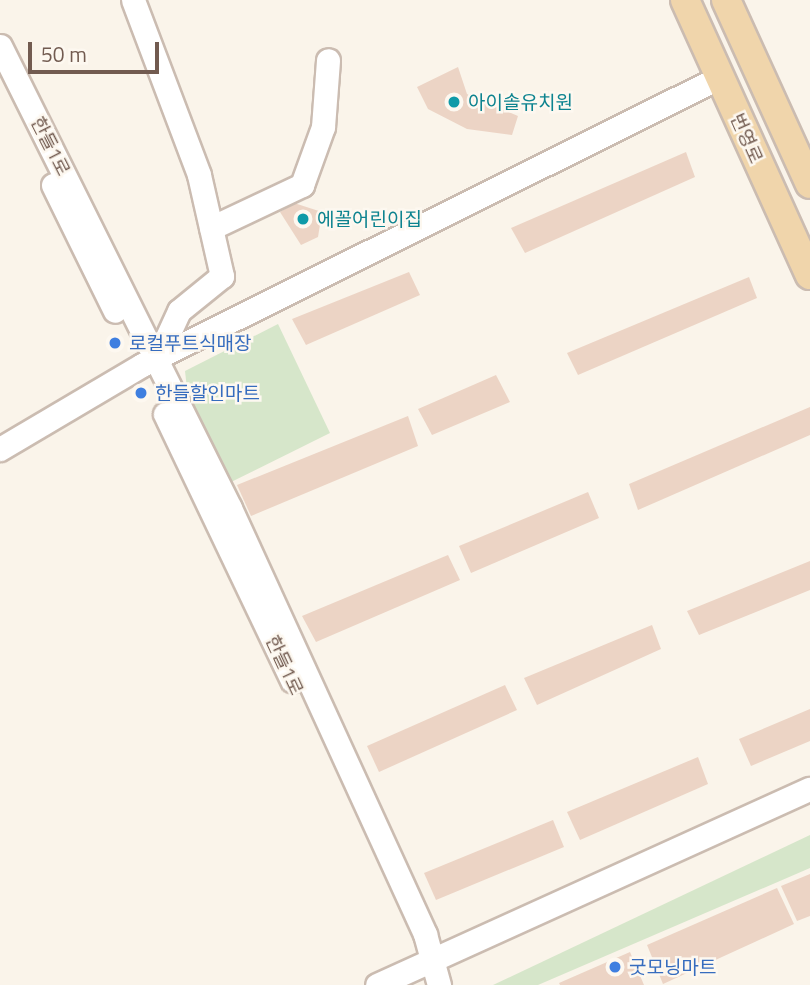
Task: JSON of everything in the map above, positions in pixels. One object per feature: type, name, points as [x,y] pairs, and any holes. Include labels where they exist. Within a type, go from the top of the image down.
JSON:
[{"type":"main road","name":"번영로","points":[[685,0],[810,275]]},
{"type":"main road","name":"번영로","points":[[726,0],[810,184]]},
{"type":"street","points":[[133,0],[199,175],[222,276],[179,311],[149,363]]},
{"type":"street","name":"한들1로","points":[[0,46],[149,363]]},
{"type":"street","points":[[211,228],[302,185],[323,127],[328,60]]},
{"type":"street","name":"한들1로","points":[[0,77],[282,619],[425,934],[430,962],[439,985]]},
{"type":"street","points":[[0,449],[149,363],[720,77]]},
{"type":"street","points":[[377,985],[810,789]]},
{"type":"green space","points":[[278,324],[330,433],[225,485],[190,416],[185,371]]},
{"type":"green space","points":[[810,835],[810,868],[538,985],[493,985]]},
{"type":"building","name":"아이솔유치원","points":[[458,67],[467,94],[518,116],[512,135],[467,129],[428,109],[417,87]]},
{"type":"building","points":[[686,152],[695,177],[525,253],[511,228]]},
{"type":"building","name":"에꼴어린이집","points":[[294,203],[322,212],[318,237],[301,245],[280,212]]},
{"type":"building","points":[[409,272],[420,295],[306,345],[292,319]]},
{"type":"building","points":[[749,277],[757,298],[578,375],[567,353]]},
{"type":"building","points":[[496,375],[510,402],[432,435],[418,409]]},
{"type":"building","points":[[810,407],[810,435],[638,510],[629,484]]},
{"type":"building","points":[[408,416],[418,446],[251,516],[237,485]]},
{"type":"building","points":[[588,492],[599,518],[471,573],[459,546]]},
{"type":"building","points":[[448,555],[460,580],[316,642],[302,616]]},
{"type":"building","points":[[810,561],[810,590],[699,635],[687,611]]},
{"type":"building","points":[[652,625],[661,649],[537,705],[524,678]]},
{"type":"building","points":[[505,685],[517,710],[379,772],[367,746]]},
{"type":"building","points":[[810,709],[810,741],[751,766],[739,739]]},
{"type":"building","points":[[698,757],[708,784],[580,840],[567,812]]},
{"type":"building","points":[[553,820],[564,847],[436,900],[424,873]]},
{"type":"building","points":[[810,874],[810,916],[797,921],[781,886]]},
{"type":"building","points":[[777,888],[794,924],[663,984],[647,945]]},
{"type":"building","name":"굿모닝마트","points":[[630,952],[644,985],[559,983]]},
{"type":"place","name":"아이솔유치원","points":[[454,102]]},
{"type":"place","name":"에꼴어린이집","points":[[303,219]]},
{"type":"place","name":"로컬푸트식매장","points":[[115,343]]},
{"type":"place","name":"한들할인마트","points":[[141,393]]},
{"type":"place","name":"굿모닝마트","points":[[615,967]]}]
